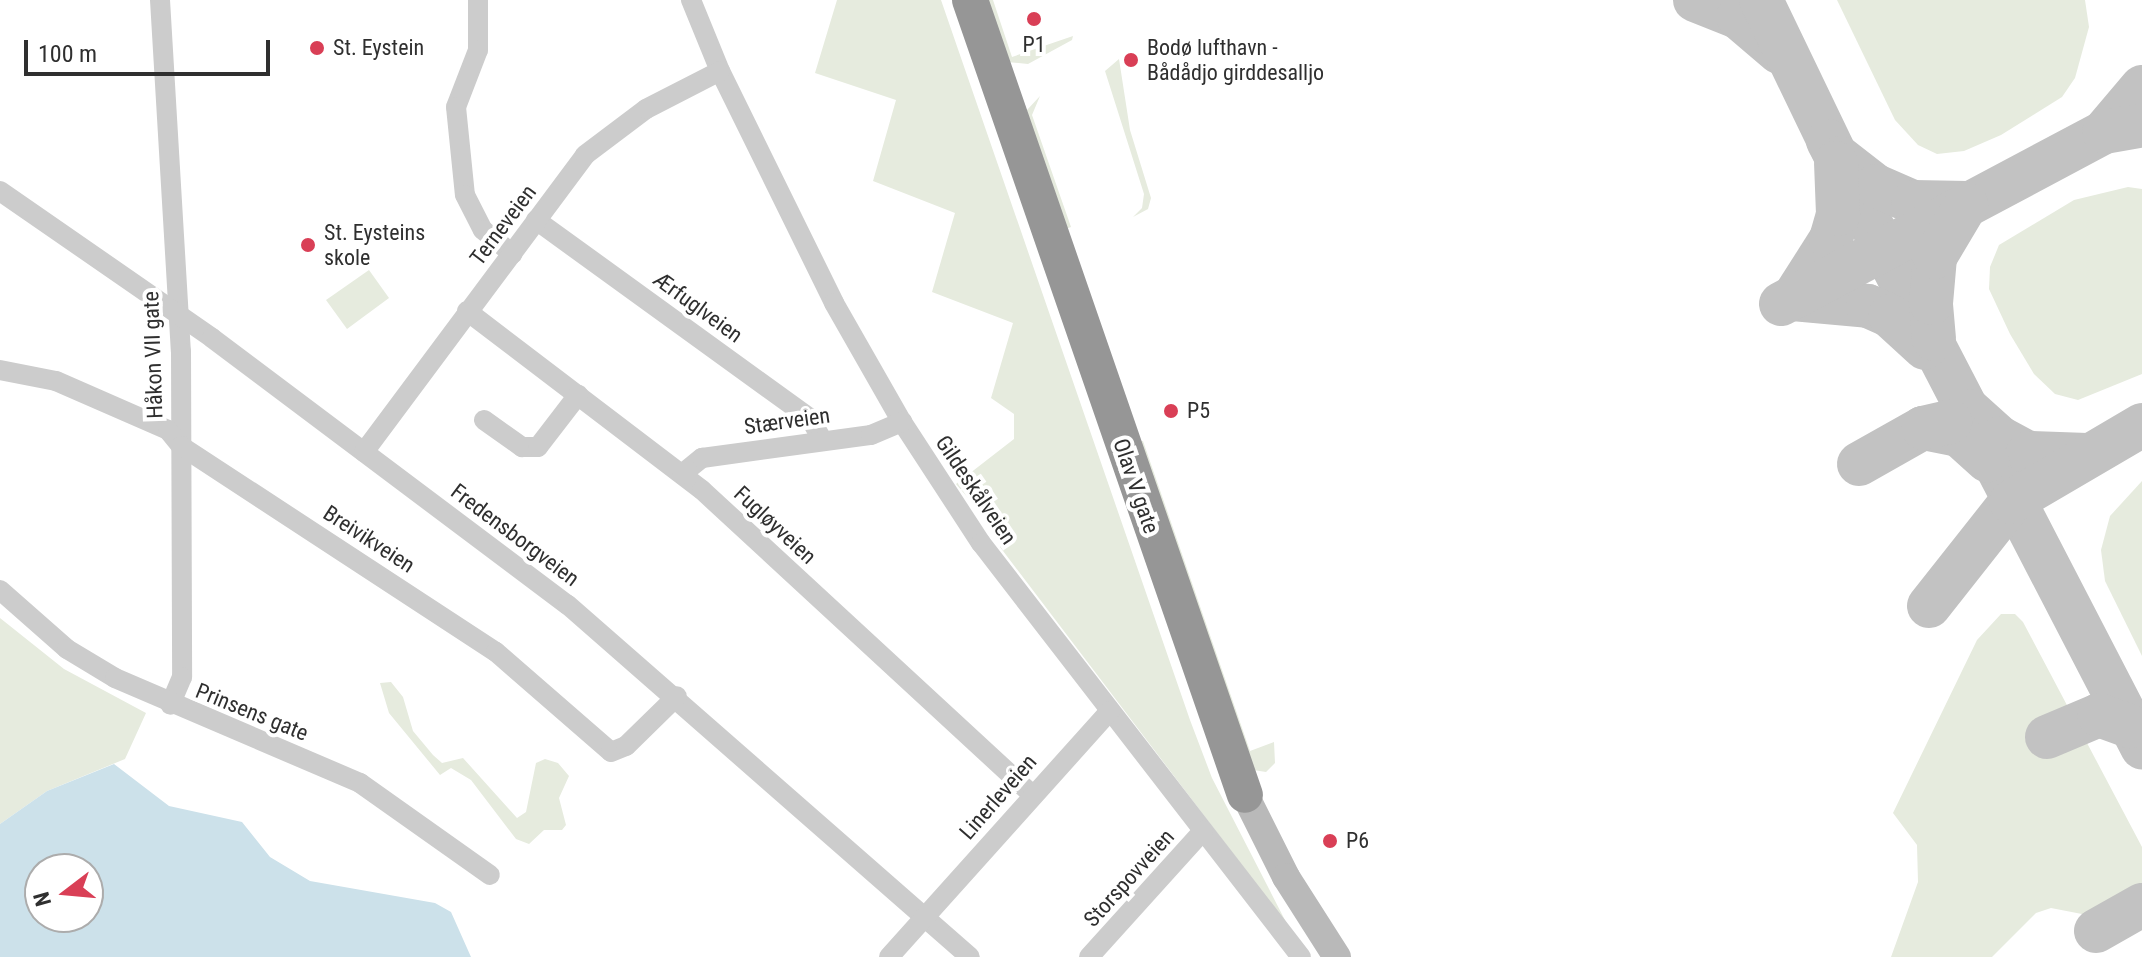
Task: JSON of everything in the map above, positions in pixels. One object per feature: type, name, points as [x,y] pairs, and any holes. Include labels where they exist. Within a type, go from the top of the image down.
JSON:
[{"type":"highway","name":"Olav V gate","points":[[970,0],[1245,795]]},
{"type":"street","name":"Håkon VII gate","points":[[160,0],[181,446],[182,677],[170,705]]},
{"type":"street","points":[[478,0],[478,50],[456,107],[456,127],[472,215],[513,254]]},
{"type":"street","name":"Gildeskålveien","points":[[691,0],[720,71],[834,303],[902,422],[981,543],[1301,957]]},
{"type":"street","name":"Terneveien","points":[[364,452],[585,155],[607,134],[720,71]]},
{"type":"street","name":"Fredensborgveien","points":[[0,191],[364,452],[568,605],[677,696],[970,957]]},
{"type":"street","name":"Ærfuglveien","points":[[536,220],[810,418],[822,440]]},
{"type":"street","name":"Fugløyveien","points":[[467,311],[682,474],[1032,795]]},
{"type":"street","name":"Breivikveien","points":[[0,370],[78,390],[168,430],[181,446],[462,627],[569,712],[611,752],[626,746],[677,696]]},
{"type":"street","points":[[484,420],[522,447],[538,447],[578,395]]},
{"type":"street","name":"Stærveien","points":[[682,474],[702,458],[871,435],[902,422]]},
{"type":"street","name":"Prinsens gate","points":[[0,590],[67,649],[170,705],[360,783],[490,875]]},
{"type":"street","name":"Linerleveien","points":[[889,957],[1110,711]]},
{"type":"street","name":"Olav V gate","points":[[1245,795],[1286,877],[1337,957]]},
{"type":"street","name":"Storspovveien","points":[[1089,957],[1203,831]]},
{"type":"shaded area","points":[[837,0],[941,0],[1190,720],[1212,778],[1288,926],[1000,547],[1001,540],[1012,533],[1001,536],[956,484],[1014,439],[1014,414],[991,398],[1013,323],[932,292],[955,213],[873,181],[896,100],[815,73]]},
{"type":"shaded area","points":[[979,0],[993,0],[1012,57],[1073,36],[1072,40],[1028,64],[1007,62]]},
{"type":"shaded area","points":[[1837,0],[2085,0],[2089,27],[2075,78],[2062,97],[2001,135],[1964,151],[1937,154],[1918,145],[1895,120]]},
{"type":"shaded area","points":[[1119,59],[1130,130],[1151,198],[1148,209],[1133,217],[1142,208],[1144,194],[1105,71]]},
{"type":"shaded area","points":[[1040,96],[1032,115],[1071,227],[1063,230],[1136,442],[1143,441],[1250,751],[1274,742],[1275,763],[1266,772],[1247,769],[1236,754],[1072,278],[1026,138],[1030,136],[1027,110]]},
{"type":"shaded area","points":[[2128,187],[2142,189],[2142,374],[2078,400],[2055,394],[2034,374],[2010,334],[1989,289],[1990,267],[1999,245],[2074,200]]},
{"type":"shaded area","points":[[369,270],[389,298],[347,329],[326,300]]},
{"type":"shaded area","points":[[2142,481],[2142,656],[2105,581],[2101,550],[2110,516]]},
{"type":"shaded area","points":[[2001,614],[2015,614],[2023,622],[2142,847],[2142,884],[2087,915],[2051,908],[2036,913],[1992,957],[1891,957],[1918,882],[1917,845],[1893,813],[1977,640]]},
{"type":"shaded area","points":[[0,618],[64,669],[146,713],[125,759],[47,791],[0,824]]},
{"type":"shaded area","points":[[391,682],[403,697],[413,731],[433,755],[442,763],[463,758],[517,818],[526,812],[536,763],[545,759],[558,763],[569,776],[559,798],[566,825],[562,830],[544,830],[529,844],[516,839],[471,780],[451,768],[440,775],[389,713],[380,683]]},
{"type":"water","points":[[114,764],[169,806],[242,822],[270,857],[310,881],[435,903],[451,912],[471,957],[0,957],[0,824],[47,791]]},
{"type":"taxiway","points":[[1695,0],[1738,17],[1779,52]]},
{"type":"taxiway","points":[[1761,0],[1841,166]]},
{"type":"taxiway","points":[[2104,132],[2142,87]]},
{"type":"taxiway","points":[[1781,304],[2104,132],[2142,125]]},
{"type":"taxiway","points":[[1828,141],[2142,747]]},
{"type":"taxiway","points":[[1840,158],[1876,186],[1913,202],[1968,203]]},
{"type":"taxiway","points":[[1796,294],[1831,239],[1838,214],[1836,163]]},
{"type":"taxiway","points":[[1934,339],[1931,303],[1935,257],[1966,205]]},
{"type":"taxiway","points":[[1793,299],[1868,306],[1890,316],[1925,348]]},
{"type":"taxiway","points":[[1970,411],[2000,438],[2028,453],[2087,455]]},
{"type":"taxiway","points":[[1859,464],[1923,428],[1950,422]]},
{"type":"taxiway","points":[[1929,606],[2011,502],[2142,425]]},
{"type":"taxiway","points":[[1923,428],[1959,435],[1987,460]]},
{"type":"taxiway","points":[[2047,737],[2099,715],[2130,726]]},
{"type":"taxiway","points":[[2096,931],[2142,905]]},
{"type":"place","name":"P1","points":[[1034,19]]},
{"type":"place","name":"St. Eystein","points":[[317,48]]},
{"type":"place","name":"Bodø lufthavn - Bådådjo girddesalljo","points":[[1131,60]]},
{"type":"place","name":"St. Eysteins skole","points":[[308,245]]},
{"type":"place","name":"P5","points":[[1171,411]]},
{"type":"place","name":"P6","points":[[1330,841]]}]
